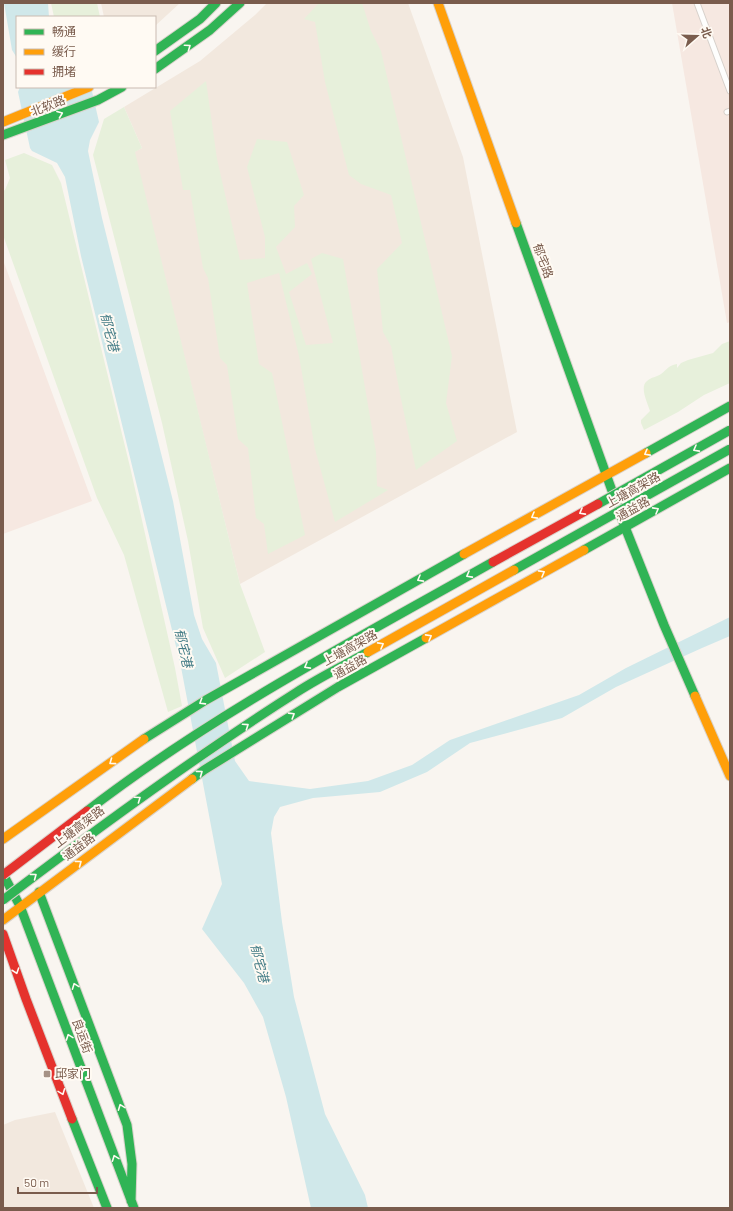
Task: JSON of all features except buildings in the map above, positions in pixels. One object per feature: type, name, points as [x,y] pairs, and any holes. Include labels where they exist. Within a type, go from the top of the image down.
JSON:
[{"type":"main road","points":[[156,50],[200,19],[216,3]]},
{"type":"main road","points":[[156,68],[190,46],[240,3]]},
{"type":"main road","name":"郁宅路","points":[[438,3],[625,527],[664,625],[730,776]]},
{"type":"main road","name":"北软路","points":[[3,122],[87,88]]},
{"type":"main road","name":"北软路","points":[[3,136],[98,100],[120,88]]},
{"type":"main road","points":[[3,839],[144,739],[206,700],[730,406]]},
{"type":"main road","name":"上塘高架路","points":[[3,875],[94,805],[188,739],[297,672],[730,430]]},
{"type":"main road","name":"上塘高架路","points":[[3,900],[99,827],[298,691],[730,449]]},
{"type":"main road","name":"通益路","points":[[3,920],[204,770],[338,687],[730,468]]},
{"type":"main road","name":"良运街","points":[[3,875],[20,906],[132,1204]]},
{"type":"main road","points":[[39,892],[127,1125],[132,1164],[132,1204]]},
{"type":"main road","points":[[3,934],[28,1006],[106,1208]]},
{"type":"lane","points":[[696,3],[730,92]]},
{"type":"shaded area","points":[[101,3],[180,3],[156,25],[156,16],[104,16]]},
{"type":"shaded area","points":[[267,3],[408,3],[463,157],[517,432],[240,584],[134,152],[142,148],[124,107],[200,61],[255,15]]},
{"type":"shaded area","points":[[672,3],[730,3],[730,322],[727,323]]},
{"type":"shaded area","points":[[3,260],[92,501],[3,534]]},
{"type":"shaded area","points":[[55,1112],[94,1208],[3,1208],[3,1125],[15,1120]]},
{"type":"green space","points":[[51,3],[97,3],[100,16],[54,16]]},
{"type":"green space","points":[[319,3],[362,3],[371,31],[381,51],[452,356],[446,403],[457,441],[416,470],[391,346],[383,332],[377,269],[402,243],[391,195],[361,184],[349,175],[325,82],[315,22],[304,19]]},
{"type":"green space","points":[[206,81],[217,159],[240,260],[265,258],[265,237],[247,167],[257,139],[287,142],[304,195],[294,206],[295,227],[276,247],[286,274],[307,263],[312,274],[289,292],[306,345],[333,343],[311,259],[322,253],[343,259],[376,452],[377,486],[388,490],[335,522],[315,449],[299,356],[279,273],[247,283],[259,364],[272,373],[305,535],[268,554],[264,524],[256,518],[248,448],[238,439],[227,365],[220,358],[208,278],[203,268],[190,190],[183,190],[170,111]]},
{"type":"green space","points":[[124,107],[142,148],[135,152],[240,584],[265,652],[225,678],[203,628],[188,541],[162,423],[93,155],[104,119]]},
{"type":"green space","points":[[24,153],[52,165],[61,183],[131,471],[175,668],[182,706],[168,712],[124,555],[97,498],[3,235],[3,191],[5,190],[10,178],[5,160]]},
{"type":"green space","points":[[730,341],[730,383],[704,395],[678,412],[644,430],[641,420],[650,411],[644,391],[647,381],[658,376],[671,366],[677,364],[677,368],[681,363],[688,360],[713,353],[722,344]]},
{"type":"water","points":[[4,3],[48,3],[49,16],[16,16],[16,56],[12,50]]},
{"type":"water","name":"郁宅港","points":[[20,88],[91,88],[99,122],[90,140],[88,151],[102,218],[173,501],[194,615],[202,639],[216,663],[235,761],[249,781],[310,789],[368,781],[412,765],[450,740],[579,695],[626,668],[730,617],[730,636],[616,687],[562,718],[470,743],[427,772],[380,792],[313,798],[280,807],[274,817],[271,833],[282,922],[294,997],[325,1114],[365,1195],[368,1208],[311,1208],[286,1097],[263,1017],[244,983],[202,929],[222,884],[181,667],[81,256],[65,177],[57,163],[32,151],[30,148],[18,92]]},
{"type":"traffic: fast","points":[[156,50],[200,19],[216,3]]},
{"type":"traffic: fast","points":[[156,68],[210,30],[240,3]]},
{"type":"traffic: fast","points":[[3,135],[98,100],[120,88]]},
{"type":"traffic: fast","points":[[516,223],[625,527],[664,625],[695,696]]},
{"type":"traffic: fast","points":[[646,453],[730,406]]},
{"type":"traffic: fast","points":[[598,504],[730,430]]},
{"type":"traffic: fast","points":[[514,570],[730,449]]},
{"type":"traffic: fast","points":[[584,550],[730,468]]},
{"type":"traffic: fast","points":[[144,739],[206,700],[464,554]]},
{"type":"traffic: fast","points":[[87,811],[184,742],[234,710],[337,649],[493,562]]},
{"type":"traffic: fast","points":[[192,779],[204,770],[338,687],[426,638]]},
{"type":"traffic: fast","points":[[3,900],[112,819],[222,741],[324,676],[368,652]]},
{"type":"traffic: fast","points":[[3,874],[20,906],[134,1208]]},
{"type":"traffic: fast","points":[[39,892],[127,1125],[132,1164],[131,1201]]},
{"type":"traffic: fast","points":[[72,1119],[107,1208]]},
{"type":"traffic: slow","points":[[438,3],[516,223]]},
{"type":"traffic: slow","points":[[3,122],[87,88]]},
{"type":"traffic: slow","points":[[464,554],[646,453]]},
{"type":"traffic: slow","points":[[426,638],[584,550]]},
{"type":"traffic: slow","points":[[368,652],[514,570]]},
{"type":"traffic: slow","points":[[695,696],[730,776]]},
{"type":"traffic: slow","points":[[3,839],[144,739]]},
{"type":"traffic: slow","points":[[3,920],[192,779]]},
{"type":"traffic: jam","points":[[493,562],[598,504]]},
{"type":"traffic: jam","points":[[3,875],[87,811]]},
{"type":"traffic: jam","points":[[3,934],[72,1119]]},
{"type":"place","name":"邱家门","points":[[47,1074]]}]
